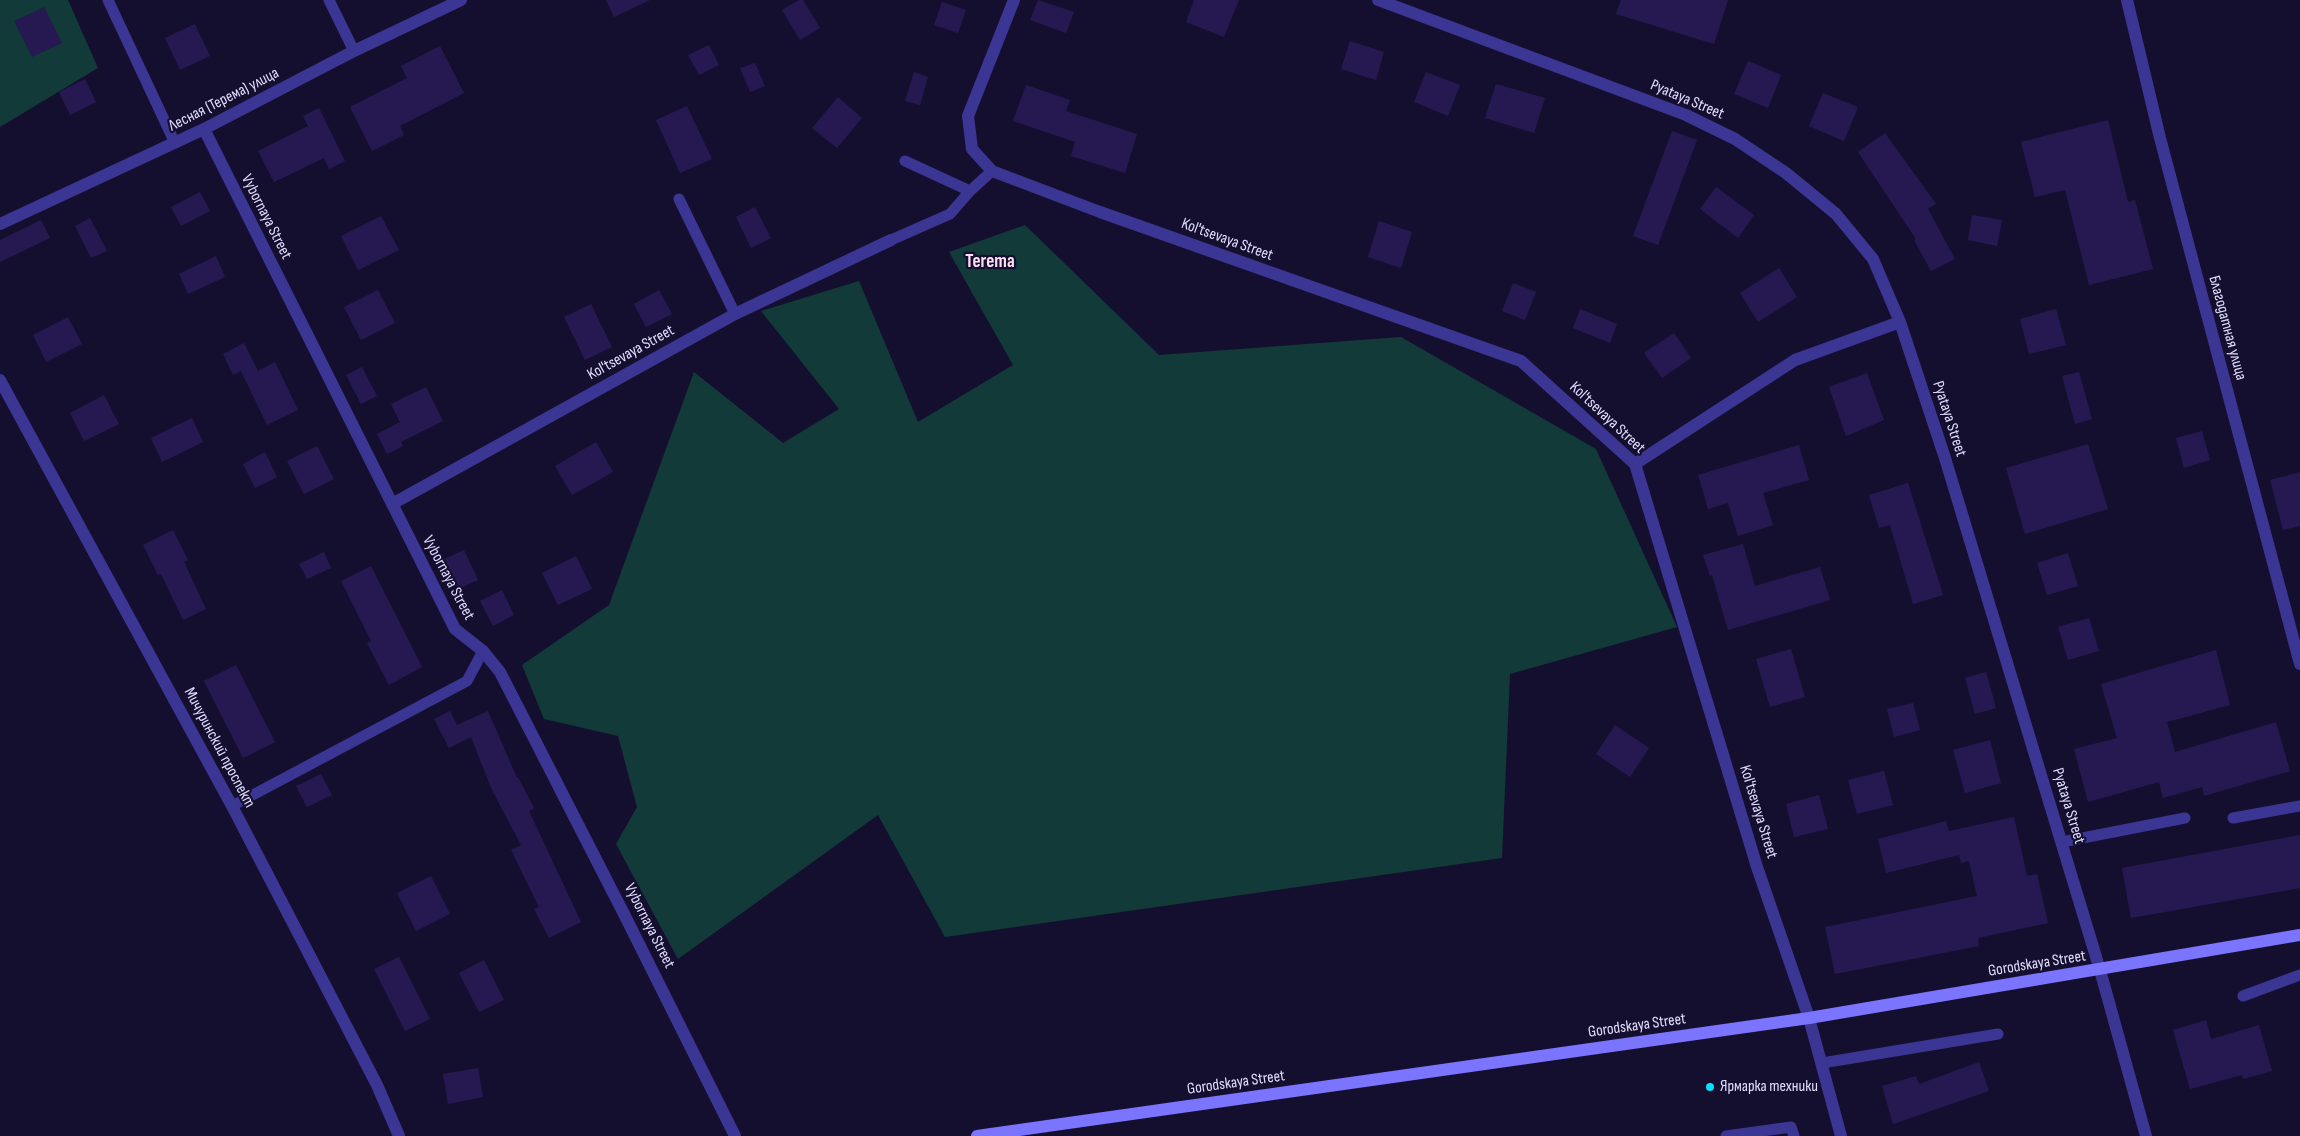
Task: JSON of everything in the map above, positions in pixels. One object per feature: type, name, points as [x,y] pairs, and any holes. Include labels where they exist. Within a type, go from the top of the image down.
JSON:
[{"type":"street","name":"Лесная (Терема) улица","points":[[0,224],[204,129],[354,51],[461,0]]},
{"type":"street","points":[[992,171],[972,149],[968,116],[1014,0]]},
{"type":"street","name":"Pyataya Street","points":[[1378,0],[1686,115],[1735,139],[1786,173],[1836,214],[1873,258],[1900,322],[1945,458],[2100,970],[2146,1136]]},
{"type":"street","name":"Благодатная улица","points":[[2127,0],[2162,147],[2300,664]]},
{"type":"street","name":"Vybornaya Street","points":[[204,129],[455,629],[483,651],[500,672],[735,1136]]},
{"type":"street","name":"Kol'tsevaya Street","points":[[992,171],[1110,216],[1521,361],[1635,464],[1757,867],[1810,1018],[1841,1136]]},
{"type":"street","name":"Kol'tsevaya Street","points":[[392,504],[735,314],[891,240]]},
{"type":"street","points":[[1635,464],[1796,360],[1900,322]]},
{"type":"street","name":"Мичуринский проспект","points":[[0,380],[232,806],[377,1085],[399,1136]]},
{"type":"street","name":"Gorodskaya Street","points":[[977,1136],[1043,1132],[1810,1018],[2300,936]]},
{"type":"lane","points":[[108,0],[175,143]]},
{"type":"lane","points":[[329,0],[354,51]]},
{"type":"lane","points":[[905,160],[970,191]]},
{"type":"lane","points":[[891,240],[950,214],[970,191],[992,171]]},
{"type":"lane","points":[[679,199],[735,314]]},
{"type":"lane","points":[[232,806],[468,681],[483,651]]},
{"type":"lane","points":[[2233,818],[2300,806]]},
{"type":"lane","points":[[2062,842],[2185,818]]},
{"type":"lane","points":[[2243,996],[2300,975]]},
{"type":"lane","points":[[1822,1064],[1998,1034]]},
{"type":"lane","points":[[1726,1136],[1791,1127],[1794,1136]]},
{"type":"green space","points":[[0,0],[68,0],[98,68],[0,127]]},
{"type":"green space","points":[[1025,225],[1159,355],[1401,337],[1596,449],[1677,627],[1510,674],[1502,858],[945,937],[878,815],[678,959],[616,844],[637,807],[618,736],[544,719],[522,665],[609,605],[694,372],[783,443],[839,409],[761,311],[859,281],[918,422],[1013,365],[949,252]]},
{"type":"building","points":[[606,0],[650,0],[614,17]]},
{"type":"building","points":[[799,0],[803,0],[820,28],[800,40],[782,10]]},
{"type":"building","points":[[1038,0],[1074,12],[1066,33],[1030,20]]},
{"type":"building","points":[[1194,0],[1239,0],[1224,37],[1186,22]]},
{"type":"building","points":[[1621,0],[1728,0],[1714,44],[1616,14]]},
{"type":"building","points":[[942,2],[966,10],[958,33],[934,25]]},
{"type":"building","points":[[44,7],[62,43],[32,57],[14,21]]},
{"type":"building","points":[[195,24],[210,56],[180,70],[165,38]]},
{"type":"building","points":[[1350,41],[1384,52],[1376,80],[1341,69]]},
{"type":"building","points":[[709,45],[719,65],[699,75],[688,55]]},
{"type":"building","points":[[440,46],[464,93],[400,126],[404,135],[372,151],[350,107],[407,78],[401,66]]},
{"type":"building","points":[[1748,61],[1781,75],[1768,108],[1734,94]]},
{"type":"building","points":[[755,63],[765,86],[750,92],[740,68]]},
{"type":"building","points":[[914,72],[928,77],[920,105],[905,101]]},
{"type":"building","points":[[1426,72],[1460,85],[1448,116],[1414,102]]},
{"type":"building","points":[[85,79],[96,102],[70,115],[59,92]]},
{"type":"building","points":[[1496,84],[1545,98],[1534,133],[1485,118]]},
{"type":"building","points":[[1026,85],[1070,100],[1066,111],[1137,134],[1125,173],[1071,156],[1075,142],[1013,121]]},
{"type":"building","points":[[1823,93],[1858,107],[1844,141],[1809,126]]},
{"type":"building","points":[[838,97],[862,118],[837,148],[812,128]]},
{"type":"building","points":[[687,106],[712,159],[680,173],[656,120]]},
{"type":"building","points":[[319,108],[345,161],[329,169],[324,158],[274,182],[258,151],[308,126],[303,116]]},
{"type":"building","points":[[2108,120],[2128,202],[2135,200],[2153,269],[2089,285],[2065,190],[2035,197],[2021,142]]},
{"type":"building","points":[[1672,131],[1697,140],[1658,245],[1633,236]]},
{"type":"building","points":[[1885,133],[1936,204],[1928,209],[1955,259],[1931,271],[1914,240],[1916,239],[1858,152]]},
{"type":"building","points":[[1716,187],[1754,215],[1738,238],[1700,209]]},
{"type":"building","points":[[200,192],[210,211],[181,226],[171,207]]},
{"type":"building","points":[[755,207],[771,238],[751,248],[736,217]]},
{"type":"building","points":[[1972,215],[2002,220],[1997,246],[1968,240]]},
{"type":"building","points":[[381,216],[399,250],[358,270],[341,236]]},
{"type":"building","points":[[90,218],[107,251],[91,258],[75,226]]},
{"type":"building","points":[[41,220],[50,238],[0,262],[0,240]]},
{"type":"building","points":[[1379,221],[1412,232],[1401,268],[1368,257]]},
{"type":"building","points":[[216,256],[225,277],[188,294],[179,274]]},
{"type":"building","points":[[1779,268],[1797,297],[1758,322],[1740,293]]},
{"type":"building","points":[[1513,283],[1536,292],[1525,320],[1502,311]]},
{"type":"building","points":[[378,290],[395,323],[361,340],[344,307]]},
{"type":"building","points":[[659,290],[672,314],[646,327],[634,304]]},
{"type":"building","points":[[591,304],[612,347],[585,360],[564,317]]},
{"type":"building","points":[[1580,309],[1617,324],[1610,343],[1573,328]]},
{"type":"building","points":[[2056,309],[2066,345],[2029,354],[2020,319]]},
{"type":"building","points":[[68,317],[82,344],[46,362],[33,335]]},
{"type":"building","points":[[1674,333],[1691,358],[1662,378],[1644,353]]},
{"type":"building","points":[[244,343],[258,371],[275,362],[298,410],[267,425],[241,371],[233,375],[223,354]]},
{"type":"building","points":[[362,367],[377,396],[361,404],[346,375]]},
{"type":"building","points":[[2079,372],[2092,419],[2075,424],[2062,376]]},
{"type":"building","points":[[1867,373],[1884,420],[1846,436],[1829,387]]},
{"type":"building","points":[[426,387],[443,421],[401,442],[403,446],[387,454],[377,434],[400,422],[391,404]]},
{"type":"building","points":[[104,395],[119,424],[84,441],[70,413]]},
{"type":"building","points":[[192,418],[203,442],[162,462],[151,438]]},
{"type":"building","points":[[2202,431],[2210,460],[2184,468],[2176,438]]},
{"type":"building","points":[[596,442],[613,472],[572,495],[555,466]]},
{"type":"building","points":[[2088,444],[2108,509],[2025,534],[2006,468]]},
{"type":"building","points":[[1799,445],[1809,480],[1763,493],[1773,525],[1738,536],[1728,503],[1708,509],[1698,475]]},
{"type":"building","points":[[317,446],[334,479],[304,494],[287,461]]},
{"type":"building","points":[[265,452],[277,477],[255,488],[243,464]]},
{"type":"building","points":[[2300,472],[2300,526],[2283,530],[2270,480]]},
{"type":"building","points":[[1908,483],[1943,595],[1913,604],[1890,525],[1879,528],[1869,495]]},
{"type":"building","points":[[173,530],[188,560],[184,562],[206,609],[183,620],[161,574],[158,575],[143,545]]},
{"type":"building","points":[[1743,544],[1755,586],[1820,567],[1830,600],[1728,630],[1712,575],[1710,576],[1703,555]]},
{"type":"building","points":[[464,550],[478,580],[456,590],[442,560]]},
{"type":"building","points":[[324,552],[331,568],[307,579],[299,564]]},
{"type":"building","points":[[2068,553],[2078,586],[2047,595],[2037,563]]},
{"type":"building","points":[[576,556],[592,589],[558,605],[542,573]]},
{"type":"building","points":[[371,566],[422,667],[389,685],[367,643],[371,641],[341,581]]},
{"type":"building","points":[[502,590],[514,615],[493,626],[480,601]]},
{"type":"building","points":[[2089,618],[2099,651],[2068,660],[2058,627]]},
{"type":"building","points":[[1791,649],[1805,697],[1770,707],[1756,659]]},
{"type":"building","points":[[2216,650],[2230,705],[2167,722],[2175,752],[2276,722],[2290,771],[2204,796],[2202,787],[2163,798],[2159,782],[2088,802],[2074,749],[2117,738],[2101,684]]},
{"type":"building","points":[[236,665],[275,742],[243,758],[204,681]]},
{"type":"building","points":[[1986,672],[1996,708],[1975,714],[1965,678]]},
{"type":"building","points":[[1913,703],[1920,730],[1894,737],[1887,709]]},
{"type":"building","points":[[450,711],[457,725],[488,711],[517,778],[534,808],[529,811],[581,922],[549,938],[534,909],[539,907],[511,850],[521,845],[492,790],[471,737],[449,748],[434,719]]},
{"type":"building","points":[[1615,725],[1649,748],[1630,777],[1596,754]]},
{"type":"building","points":[[1990,740],[2001,783],[1965,793],[1953,750]]},
{"type":"building","points":[[1884,771],[1893,805],[1857,814],[1848,780]]},
{"type":"building","points":[[321,774],[332,795],[307,807],[296,786]]},
{"type":"building","points":[[1819,795],[1828,829],[1794,837],[1786,804]]},
{"type":"building","points":[[2014,817],[2027,876],[2037,874],[2048,923],[1978,938],[1979,946],[1835,974],[1825,927],[1977,896],[1969,861],[1961,863],[1959,855],[1886,873],[1878,839],[1946,821],[1949,831]]},
{"type":"building","points":[[2300,835],[2300,888],[2131,918],[2122,868]]},
{"type":"building","points":[[431,876],[450,914],[416,931],[397,893]]},
{"type":"building","points":[[399,957],[430,1019],[405,1031],[374,969]]},
{"type":"building","points":[[484,960],[504,1000],[479,1012],[459,973]]},
{"type":"building","points":[[2206,1020],[2211,1039],[2259,1025],[2272,1071],[2243,1079],[2242,1075],[2190,1089],[2173,1030]]},
{"type":"building","points":[[1979,1062],[1989,1091],[1893,1124],[1882,1086],[1916,1076],[1919,1084]]},
{"type":"building","points":[[478,1068],[483,1097],[448,1104],[443,1074]]},
{"type":"place","name":"Ярмарка техники","points":[[1710,1087]]},
{"type":"district","name":"Terema","points":[[990,262]]}]
